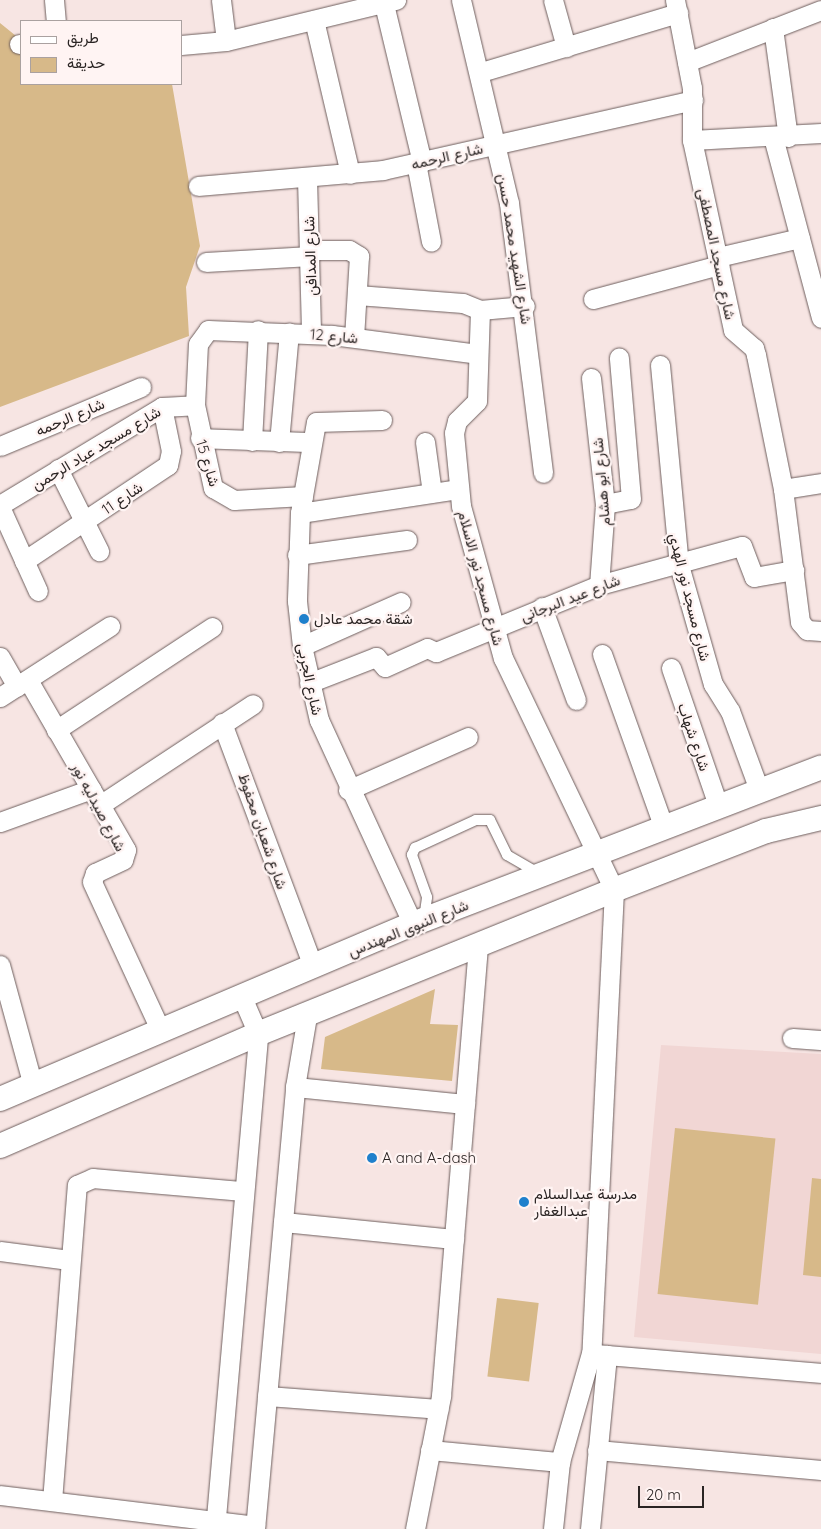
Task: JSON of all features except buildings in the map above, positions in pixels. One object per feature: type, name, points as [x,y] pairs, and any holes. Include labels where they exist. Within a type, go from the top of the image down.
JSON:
[{"type":"street","points":[[54,0],[56,20]]},
{"type":"street","points":[[221,0],[226,40]]},
{"type":"street","name":"شارع الشهيد محمد حسن","points":[[461,0],[481,72],[497,144],[525,306],[543,473]]},
{"type":"street","points":[[553,0],[566,47]]},
{"type":"street","points":[[182,45],[226,40],[388,1],[419,162],[431,242]]},
{"type":"street","points":[[481,72],[566,47],[676,7]]},
{"type":"street","name":"شارع مسجد المصطفى","points":[[676,7],[693,100],[689,121],[692,140],[735,335],[754,348],[783,489],[800,622],[807,630],[821,631]]},
{"type":"street","points":[[687,62],[821,10]]},
{"type":"street","points":[[314,20],[350,174]]},
{"type":"street","points":[[773,28],[781,137],[800,238],[821,318]]},
{"type":"street","name":"شارع الرحمه","points":[[198,186],[350,174],[419,162],[693,100]]},
{"type":"street","points":[[692,140],[781,137],[821,133]]},
{"type":"street","name":"شارع المدافن","points":[[307,178],[311,334]]},
{"type":"street","points":[[593,299],[800,238]]},
{"type":"street","points":[[206,262],[355,251],[359,256],[354,337]]},
{"type":"street","points":[[357,295],[463,303],[480,310],[525,306]]},
{"type":"street","name":"شارع مسجد نور الاسلام","points":[[480,310],[477,400],[457,421],[454,433],[459,489],[492,628],[516,686],[599,853],[614,890]]},
{"type":"street","name":"شارع 12","points":[[198,344],[201,336],[217,327],[354,337],[478,354]]},
{"type":"street","points":[[252,441],[258,330]]},
{"type":"street","points":[[279,442],[289,332]]},
{"type":"street","name":"شارع 15","points":[[198,344],[195,405],[200,438],[213,488],[226,499],[302,504]]},
{"type":"street","points":[[605,504],[631,499],[619,358]]},
{"type":"street","name":"شارع مسجد نور الهدي","points":[[660,365],[679,565],[714,684],[730,711],[759,790]]},
{"type":"street","name":"شارع ابو هشام","points":[[590,378],[605,504],[599,586]]},
{"type":"street","name":"شارع الرحمه","points":[[0,446],[140,387]]},
{"type":"street","name":"شارع مسجد عباد الرحمن","points":[[0,506],[162,407],[195,405]]},
{"type":"street","name":"شارع 11","points":[[24,561],[85,523],[168,465],[171,451],[162,407]]},
{"type":"street","name":"شارع الجربى","points":[[382,420],[319,419],[311,442],[297,555],[302,646],[309,683],[348,790],[418,922]]},
{"type":"street","points":[[200,438],[311,442]]},
{"type":"street","points":[[425,442],[432,493]]},
{"type":"street","points":[[58,469],[99,552]]},
{"type":"street","points":[[783,489],[821,483]]},
{"type":"street","points":[[302,504],[459,489]]},
{"type":"street","points":[[0,506],[38,591]]},
{"type":"street","points":[[297,555],[407,540]]},
{"type":"street","name":"شارع عيد البرجانى","points":[[309,683],[376,657],[385,667],[427,648],[436,652],[599,586],[742,546],[754,577],[794,570]]},
{"type":"street","points":[[302,646],[401,602]]},
{"type":"street","points":[[542,608],[576,700]]},
{"type":"street","points":[[0,697],[110,626]]},
{"type":"street","points":[[56,730],[212,627]]},
{"type":"street","points":[[602,654],[663,825]]},
{"type":"street","points":[[0,657],[22,683]]},
{"type":"street","name":"شارع شهاب","points":[[671,668],[718,805]]},
{"type":"street","name":"شارع صيدليه نور","points":[[22,683],[56,730],[126,854],[95,873],[92,882],[161,1031]]},
{"type":"street","points":[[0,822],[95,797],[253,704]]},
{"type":"street","name":"شارع شعبان محفوظ","points":[[222,723],[313,967]]},
{"type":"street","points":[[348,790],[468,737]]},
{"type":"street","name":"شارع النبوى المهندس","points":[[0,1099],[418,922],[599,853],[663,825],[821,767]]},
{"type":"street","points":[[0,1146],[258,1034],[478,947],[614,890],[766,831],[821,818]]},
{"type":"street","points":[[590,1529],[597,1450],[614,890]]},
{"type":"street","points":[[415,1529],[439,1409],[478,947]]},
{"type":"street","points":[[0,965],[33,1086]]},
{"type":"street","points":[[215,1525],[242,1191],[258,1034],[242,997]]},
{"type":"street","points":[[0,1495],[215,1525],[255,1527],[295,1087],[307,1016]]},
{"type":"street","points":[[792,1038],[821,1040]]},
{"type":"street","points":[[295,1087],[465,1104]]},
{"type":"street","points":[[52,1501],[74,1194],[84,1180],[242,1191]]},
{"type":"street","points":[[283,1222],[454,1239]]},
{"type":"street","points":[[0,1251],[69,1260]]},
{"type":"street","points":[[599,1354],[821,1373]]},
{"type":"street","points":[[553,1529],[560,1462],[599,1354]]},
{"type":"street","points":[[267,1396],[439,1409]]},
{"type":"street","points":[[430,1450],[560,1462]]},
{"type":"street","points":[[597,1450],[821,1470]]},
{"type":"lane","points":[[418,922],[427,897],[412,855],[415,848],[476,820],[490,820],[507,855],[519,864],[545,874]]},
{"type":"shaded area","points":[[661,1045],[821,1054],[821,1354],[634,1337]]},
{"type":"green space","points":[[0,23],[20,39],[20,85],[172,85],[200,246],[186,287],[189,336],[0,407]]},
{"type":"green space","points":[[435,989],[430,1024],[458,1025],[452,1081],[321,1069],[325,1037]]},
{"type":"green space","points":[[675,1128],[775,1139],[758,1305],[658,1294]]},
{"type":"green space","points":[[812,1178],[821,1179],[821,1277],[803,1275]]},
{"type":"green space","points":[[497,1298],[539,1303],[529,1382],[487,1376]]},
{"type":"place","name":"شقة محمد عادل","points":[[304,619]]},
{"type":"place","name":"A and A-dash","points":[[372,1158]]},
{"type":"place","name":"مدرسة عبدالسلام عبدالغفار","points":[[524,1202]]}]
